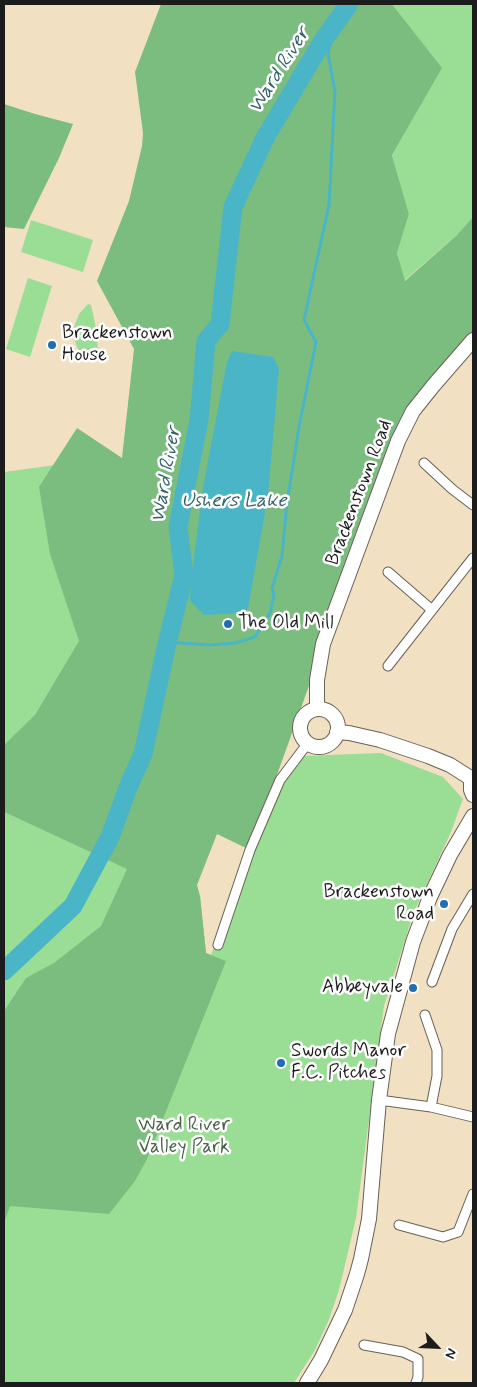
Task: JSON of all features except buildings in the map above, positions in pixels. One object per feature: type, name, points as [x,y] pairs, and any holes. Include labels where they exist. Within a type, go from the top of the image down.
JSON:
[{"type":"street","name":"Brackenstown Road","points":[[317,709],[317,680],[323,644],[398,441],[413,411],[473,340]]},
{"type":"street","points":[[424,463],[452,489],[473,505]]},
{"type":"street","points":[[388,666],[473,558]]},
{"type":"street","points":[[388,572],[432,610]]},
{"type":"street","points":[[317,709],[322,709],[333,715],[336,720],[337,732],[331,742],[320,746],[308,743],[302,735],[300,725],[306,714],[317,709]]},
{"type":"street","points":[[337,732],[380,740],[450,765],[473,778],[471,790],[473,795]]},
{"type":"street","points":[[218,945],[250,850],[280,780],[308,743]]},
{"type":"street","points":[[307,1383],[321,1360],[342,1317],[357,1274],[369,1219],[388,1034],[413,942],[430,897],[450,855],[473,816]]},
{"type":"street","points":[[432,982],[452,929],[473,894]]},
{"type":"street","points":[[425,1016],[437,1050],[437,1076],[431,1107]]},
{"type":"street","points":[[380,1100],[431,1107],[473,1117]]},
{"type":"street","points":[[399,1225],[443,1237],[458,1232],[473,1194]]},
{"type":"street","points":[[364,1345],[403,1352],[418,1359],[416,1383]]},
{"type":"green space","points":[[161,4],[392,4],[442,68],[392,155],[409,214],[397,253],[405,281],[456,236],[473,217],[473,340],[413,411],[343,591],[250,850],[217,834],[197,885],[200,896],[206,953],[226,961],[147,1159],[135,1181],[109,1214],[10,1206],[4,1223],[4,1011],[26,978],[54,963],[101,926],[127,869],[4,812],[4,745],[35,715],[79,641],[50,554],[39,487],[77,428],[122,458],[134,349],[97,281],[129,201],[142,146],[143,133],[135,72]]},
{"type":"green space","points":[[392,4],[473,4],[473,217],[456,236],[404,281],[397,252],[409,214],[392,155],[441,68]]},
{"type":"green space","points":[[4,104],[73,124],[59,158],[24,229],[4,227]]},
{"type":"green space","points":[[31,220],[93,240],[83,272],[21,252]]},
{"type":"green space","points":[[28,278],[52,286],[30,357],[6,349]]},
{"type":"green space","points":[[88,304],[91,305],[95,323],[98,349],[98,357],[89,361],[80,354],[74,339],[73,330],[79,314]]},
{"type":"green space","points":[[55,465],[81,645],[4,793],[4,472]]},
{"type":"green space","name":"Ward River Valley Park","points":[[381,753],[443,777],[463,799],[451,832],[414,912],[384,1006],[356,1218],[339,1290],[328,1322],[315,1350],[294,1383],[4,1383],[4,812],[128,869],[200,896],[206,953],[211,955],[250,850],[279,780],[301,756]]},
{"type":"water","name":"Ushers Lake","points":[[232,351],[273,357],[279,368],[268,496],[248,608],[241,613],[204,615],[190,601],[191,581],[203,487],[227,362]]},
{"type":"waterway","name":"Ward River","points":[[4,971],[73,906],[110,837],[129,785],[143,754],[184,575],[178,527],[199,420],[206,341],[220,324],[233,207],[265,138],[322,42],[349,4]]},
{"type":"waterway","points":[[167,642],[209,645],[235,643],[255,637],[270,613],[274,595],[272,588],[282,556],[287,503],[299,427],[316,342],[304,320],[329,205],[335,91],[328,54],[334,24]]},
{"type":"place","name":"Brackenstown House","points":[[52,345]]},
{"type":"place","name":"The Old Mill","points":[[228,624]]},
{"type":"place","name":"Brackenstown Road","points":[[444,904]]},
{"type":"place","name":"Abbeyvale","points":[[413,988]]},
{"type":"place","name":"Swords Manor F.C. Pitches","points":[[281,1063]]}]
